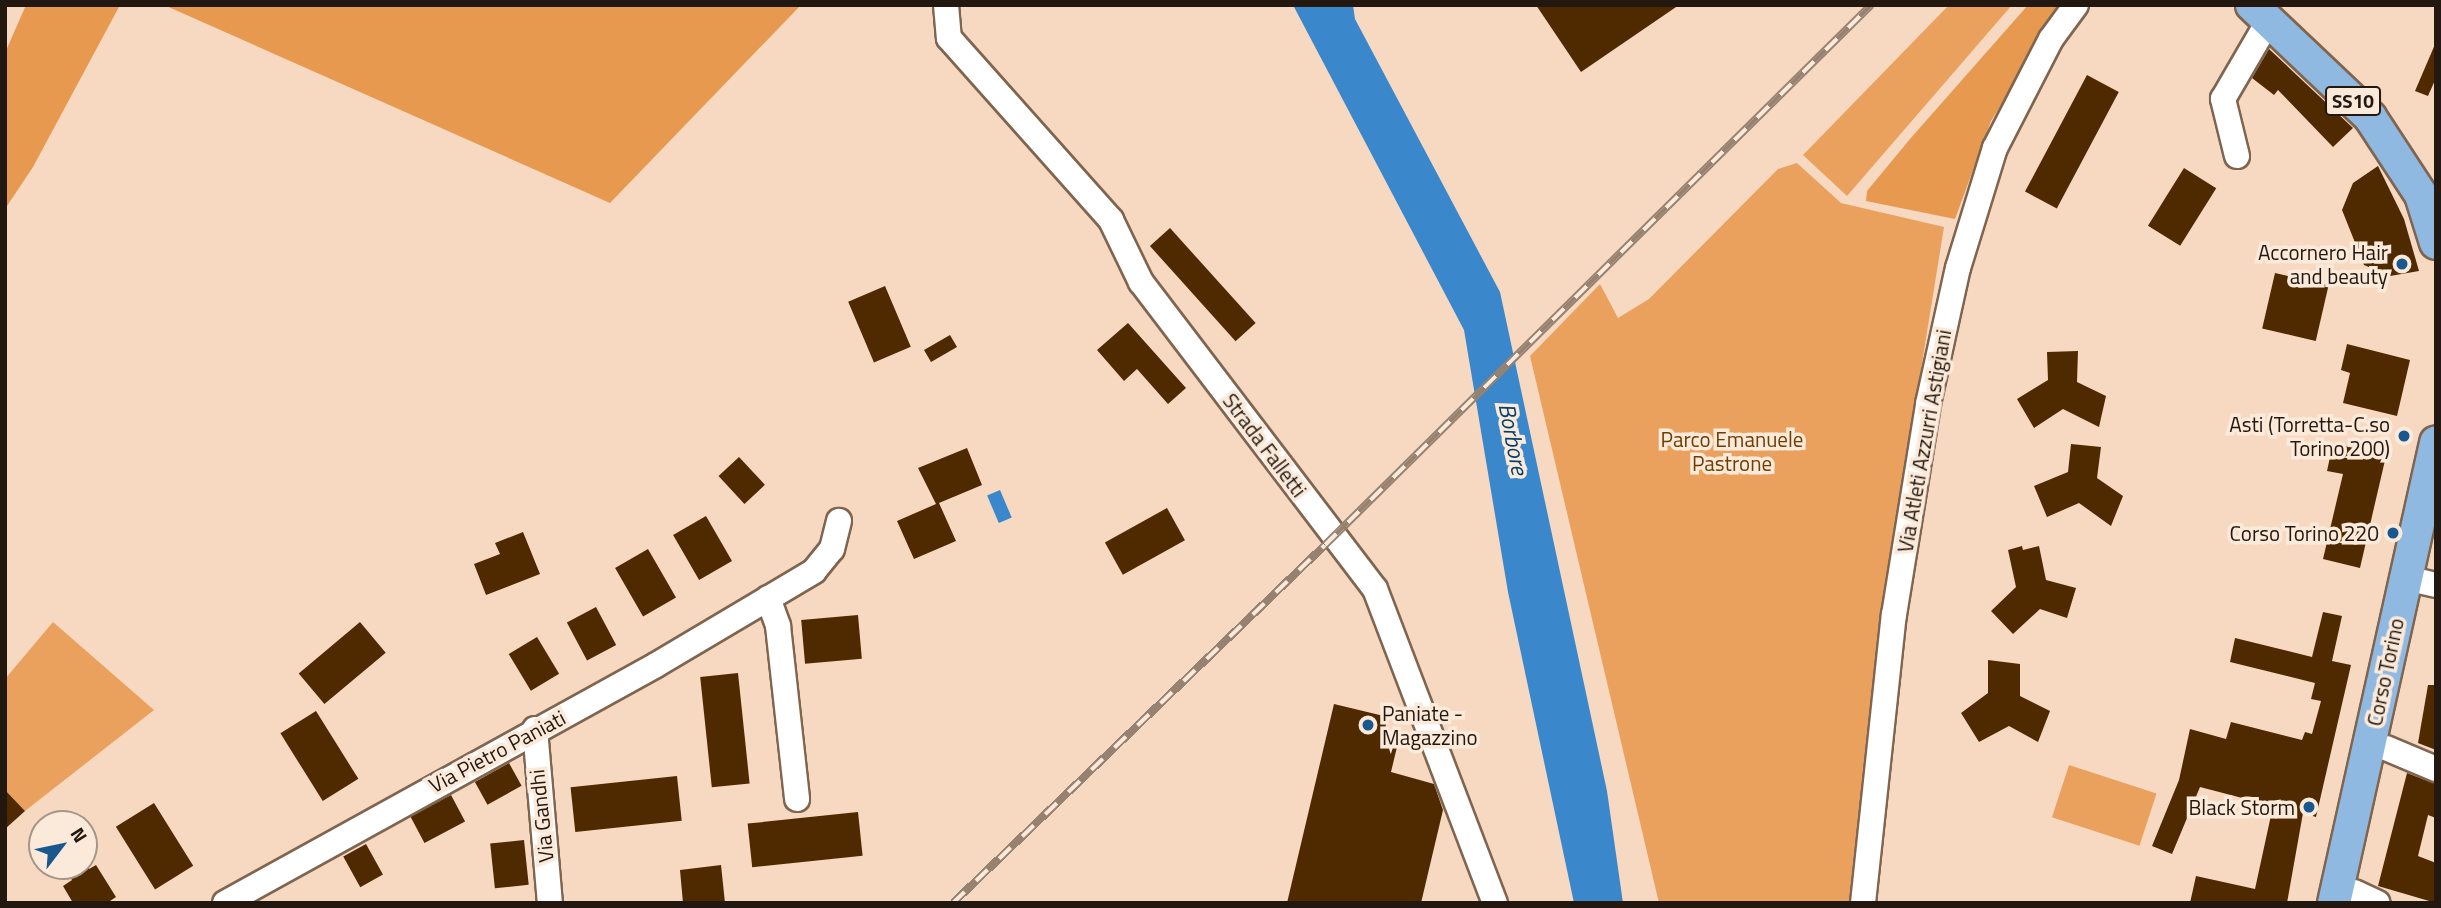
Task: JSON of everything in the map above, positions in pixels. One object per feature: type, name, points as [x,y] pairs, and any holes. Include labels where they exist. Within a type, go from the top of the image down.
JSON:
[{"type":"main road","name":"SS10","points":[[2260,13],[2370,117],[2428,201]]},
{"type":"main road","points":[[2428,201],[2436,243]]},
{"type":"main road","name":"Corso Torino","points":[[2354,900],[2436,442]]},
{"type":"main road","name":"Corso Torino","points":[[2354,900],[2386,748],[2429,583],[2436,522]]},
{"type":"street","name":"Strada Falletti","points":[[946,5],[949,38],[1111,220],[1141,282],[1375,589],[1495,903]]},
{"type":"street","name":"Via Atleti Azzurri Astigiani","points":[[1863,903],[1894,615],[1928,404],[1958,268],[1995,148],[2051,39],[2076,5]]},
{"type":"street","points":[[2237,156],[2223,99],[2260,13]]},
{"type":"street","name":"Via Pietro Paniati","points":[[225,903],[814,571],[832,549],[839,521]]},
{"type":"street","points":[[768,598],[778,626],[797,799]]},
{"type":"street","name":"Via Gandhi","points":[[535,729],[550,903]]},
{"type":"street","points":[[2386,748],[2436,769]]},
{"type":"green space","points":[[1949,5],[2012,5],[1847,196],[1803,155]]},
{"type":"green space","name":"Parco Emanuele Pastrone","points":[[1797,163],[1841,203],[1944,227],[1886,586],[1850,903],[1659,903],[1530,356],[1600,284],[1618,318],[1649,299],[1778,169]]},
{"type":"green space","points":[[53,622],[154,710],[25,811],[5,790],[5,679]]},
{"type":"green space","points":[[2069,765],[2156,793],[2140,846],[2052,817]]},
{"type":"shaded area","points":[[26,5],[120,5],[33,167],[5,209],[5,53]]},
{"type":"shaded area","points":[[164,5],[801,5],[610,203]]},
{"type":"shaded area","points":[[2028,5],[2063,5],[1991,121],[1955,219],[1866,201],[1867,191]]},
{"type":"water","name":"Borbore","points":[[1293,5],[1353,5],[1355,19],[1500,292],[1607,791],[1623,903],[1574,903],[1508,592],[1464,330]]},
{"type":"water","points":[[1000,490],[1012,518],[999,523],[987,495]]},
{"type":"building","points":[[1536,5],[1679,5],[1581,72]]},
{"type":"building","points":[[2436,42],[2436,78],[2428,96],[2415,91]]},
{"type":"building","points":[[2269,49],[2353,128],[2333,147],[2278,90],[2274,95],[2252,78]]},
{"type":"building","points":[[2087,75],[2119,92],[2057,208],[2025,192]]},
{"type":"building","points":[[2378,166],[2404,219],[2419,271],[2390,276],[2364,265],[2342,210],[2353,183]]},
{"type":"building","points":[[2184,168],[2216,188],[2180,246],[2148,226]]},
{"type":"building","points":[[1170,228],[1256,323],[1236,341],[1150,246]]},
{"type":"building","points":[[2275,273],[2329,285],[2316,341],[2262,329]]},
{"type":"building","points":[[885,286],[911,347],[874,362],[848,302]]},
{"type":"building","points":[[1128,323],[1186,388],[1168,404],[1137,369],[1124,381],[1097,350]]},
{"type":"building","points":[[950,335],[957,347],[931,362],[924,350]]},
{"type":"building","points":[[2347,344],[2410,360],[2397,416],[2343,403],[2350,373],[2341,370]]},
{"type":"building","points":[[2078,351],[2077,382],[2106,396],[2099,427],[2063,409],[2034,428],[2017,399],[2048,380],[2047,352]]},
{"type":"building","points":[[2333,443],[2386,456],[2360,568],[2323,559],[2343,474],[2327,471]]},
{"type":"building","points":[[2071,444],[2101,447],[2097,478],[2123,496],[2111,526],[2079,503],[2047,517],[2034,486],[2068,472]]},
{"type":"building","points":[[967,448],[982,485],[939,503],[956,541],[914,559],[897,521],[936,504],[918,468]]},
{"type":"building","points":[[739,457],[765,485],[744,504],[719,476]]},
{"type":"building","points":[[1167,508],[1185,540],[1123,575],[1105,542]]},
{"type":"building","points":[[706,516],[732,561],[699,580],[673,535]]},
{"type":"building","points":[[523,532],[540,574],[486,595],[474,564],[500,554],[495,543]]},
{"type":"building","points":[[2022,546],[2023,550],[2039,546],[2046,580],[2076,588],[2067,618],[2040,609],[2013,634],[1991,611],[2016,587],[2008,550]]},
{"type":"building","points":[[648,549],[676,597],[643,616],[615,568]]},
{"type":"building","points":[[596,607],[616,645],[587,660],[567,622]]},
{"type":"building","points":[[2323,612],[2342,616],[2332,661],[2351,665],[2316,817],[2303,813],[2287,903],[2190,903],[2196,876],[2255,889],[2273,806],[2200,787],[2172,854],[2152,846],[2179,780],[2190,729],[2226,739],[2231,722],[2302,740],[2305,732],[2312,734],[2321,701],[2311,699],[2315,683],[2230,662],[2235,638],[2312,657]]},
{"type":"building","points":[[858,615],[862,659],[805,664],[801,620]]},
{"type":"building","points":[[360,622],[386,653],[324,704],[299,673]]},
{"type":"building","points":[[537,637],[559,674],[531,691],[509,654]]},
{"type":"building","points":[[1988,660],[2020,664],[2020,696],[2050,711],[2038,742],[2009,726],[1979,742],[1961,713],[1988,693]]},
{"type":"building","points":[[738,673],[750,783],[712,787],[700,677]]},
{"type":"building","points":[[2428,685],[2436,685],[2436,750],[2418,743]]},
{"type":"building","points":[[1334,704],[1388,717],[1381,743],[1397,747],[1391,772],[1434,784],[1443,810],[1421,903],[1287,903]]},
{"type":"building","points":[[316,711],[358,779],[323,801],[280,733]]},
{"type":"building","points":[[509,763],[522,786],[487,805],[475,782]]},
{"type":"building","points":[[2407,773],[2436,784],[2436,818],[2428,815],[2418,856],[2436,863],[2436,903],[2378,886]]},
{"type":"building","points":[[677,776],[682,821],[575,832],[571,787]]},
{"type":"building","points":[[5,790],[25,811],[5,829]]},
{"type":"building","points":[[451,795],[465,821],[424,843],[410,817]]},
{"type":"building","points":[[154,803],[193,866],[155,890],[116,827]]},
{"type":"building","points":[[858,812],[863,856],[752,867],[748,824]]},
{"type":"building","points":[[524,840],[529,885],[495,888],[490,844]]},
{"type":"building","points":[[366,844],[383,875],[360,887],[343,857]]},
{"type":"building","points":[[721,865],[725,903],[683,903],[680,870]]},
{"type":"building","points":[[98,868],[116,897],[107,903],[73,903],[63,886],[72,880],[98,880]]},
{"type":"railway","points":[[953,903],[1325,545],[1871,5]]},
{"type":"place","name":"Accornero Hair and beauty","points":[[2402,264]]},
{"type":"place","name":"Asti (Torretta-C.so Torino 200)","points":[[2404,436]]},
{"type":"place","name":"Corso Torino 220","points":[[2393,533]]},
{"type":"place","name":"Paniate - Magazzino","points":[[1368,725]]},
{"type":"place","name":"Black Storm","points":[[2309,807]]}]
